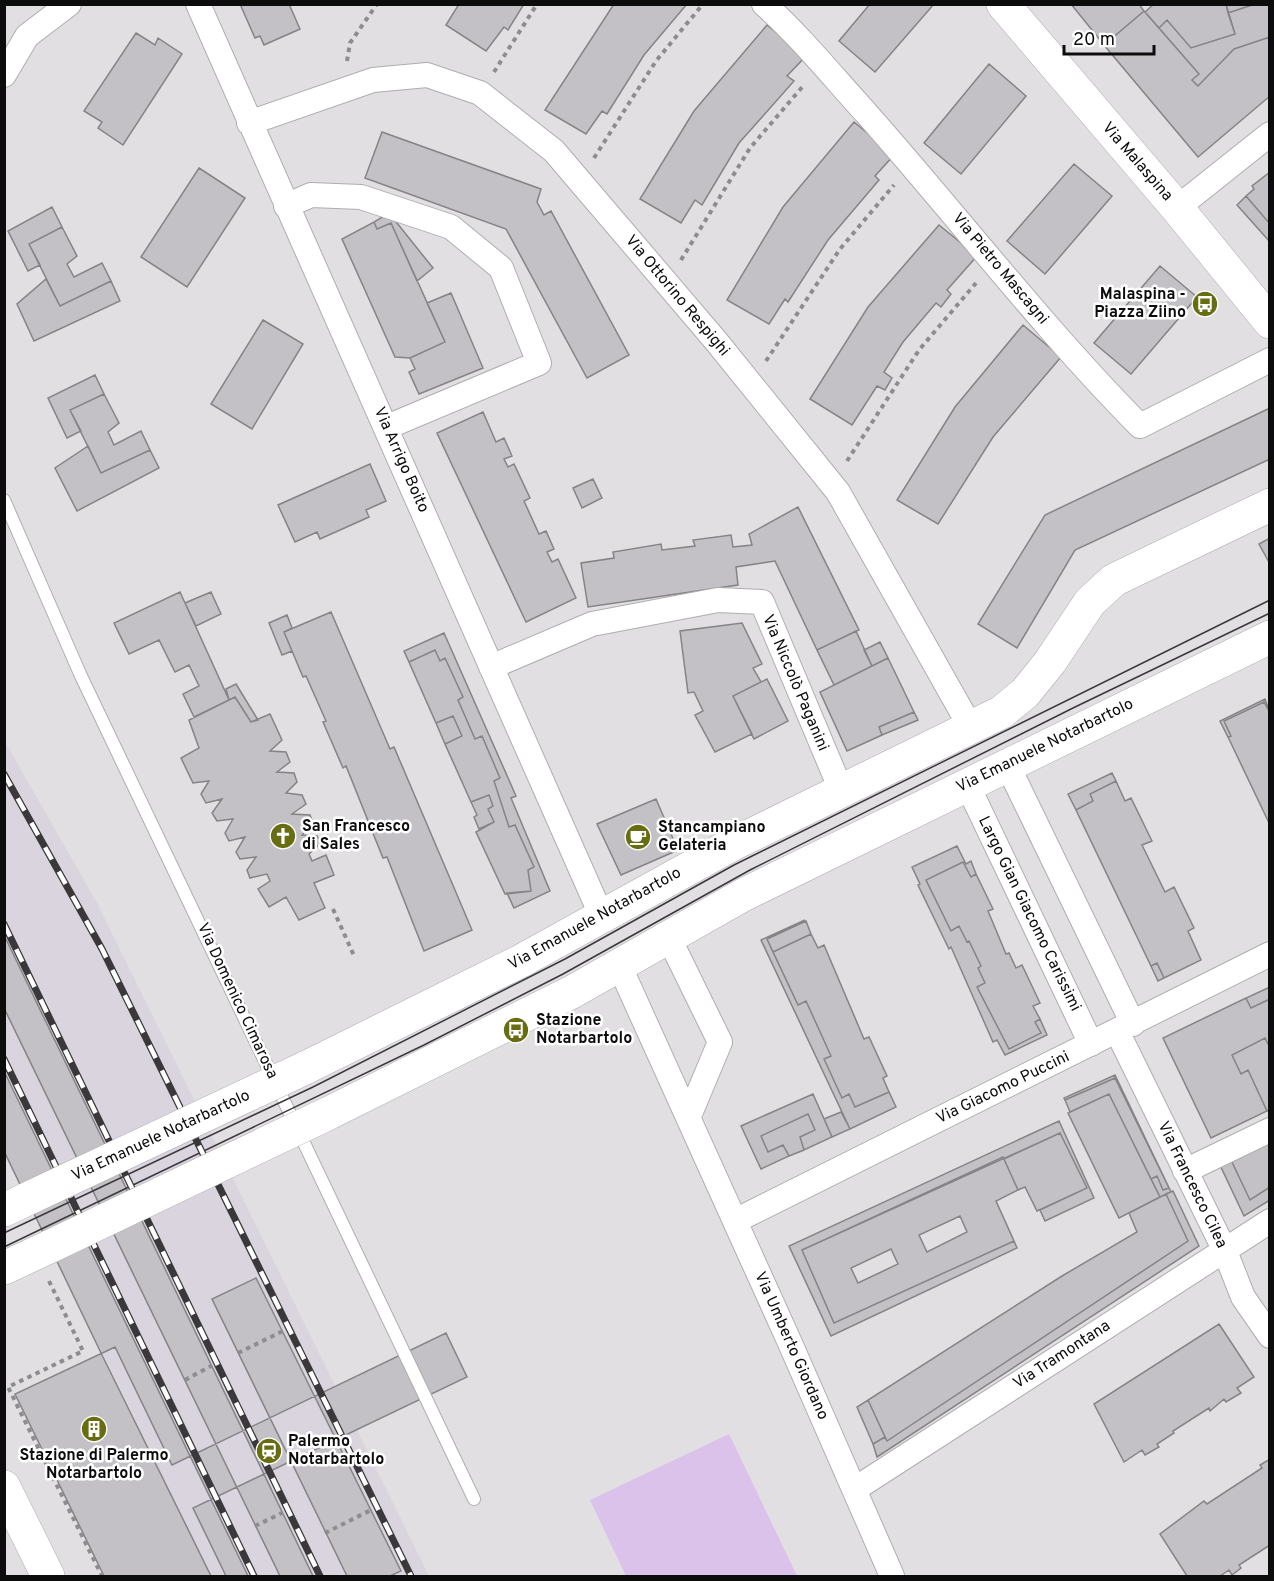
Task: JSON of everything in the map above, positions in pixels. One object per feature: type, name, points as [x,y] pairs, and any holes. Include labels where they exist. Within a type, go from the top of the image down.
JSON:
[{"type":"street","points":[[4,75],[27,36],[69,4]]},
{"type":"street","name":"Via Arrigo Boito","points":[[198,4],[602,917]]},
{"type":"street","name":"Via Pietro Mascagni","points":[[764,4],[794,31],[911,164],[1083,368],[1140,426],[1269,360]]},
{"type":"street","name":"Via Malaspina","points":[[1003,4],[1177,208],[1269,322]]},
{"type":"street","name":"Via Ottorino Respighi","points":[[249,123],[373,80],[427,75],[480,93],[554,151],[832,484],[971,728]]},
{"type":"street","points":[[1177,208],[1269,134]]},
{"type":"street","points":[[286,206],[311,195],[361,197],[451,227],[501,268],[538,363],[387,427]]},
{"type":"street","name":"Via Emanuele Notarbartolo","points":[[16,1205],[305,1068],[521,961],[678,873],[1002,712],[1025,693],[1050,662],[1090,602],[1114,580],[1269,505]]},
{"type":"street","name":"Via Niccolò Paganini","points":[[491,666],[592,624],[718,600],[762,602],[841,790]]},
{"type":"street","name":"Via Emanuele Notarbartolo","points":[[4,1268],[327,1114],[620,967],[743,895],[1007,764],[1268,641]]},
{"type":"street","points":[[1007,764],[1125,1027]]},
{"type":"street","name":"Largo Gian Giacomo Carissimi","points":[[967,784],[1091,1044]]},
{"type":"street","points":[[669,938],[720,1042],[689,1116]]},
{"type":"street","name":"Via Giacomo Puccini","points":[[735,1221],[1269,954]]},
{"type":"street","name":"Via Umberto Giordano","points":[[620,967],[689,1116],[892,1576]]},
{"type":"street","name":"Via Francesco Cilea","points":[[1125,1027],[1185,1171],[1225,1251],[1243,1297],[1269,1336]]},
{"type":"street","points":[[1185,1171],[1269,1130]]},
{"type":"street","name":"Via Tramontana","points":[[855,1489],[1269,1221]]},
{"type":"street","points":[[4,1487],[48,1576]]},
{"type":"street","points":[[880,1551],[883,1576]]},
{"type":"lane","name":"Via Domenico Cimarosa","points":[[4,500],[81,676],[474,1499]]},
{"type":"path","points":[[341,91],[350,43],[377,4]]},
{"type":"path","points":[[480,93],[537,4]]},
{"type":"path","points":[[579,181],[656,61],[703,4]]},
{"type":"path","points":[[667,284],[750,147],[822,64]]},
{"type":"path","points":[[750,384],[840,249],[911,164]]},
{"type":"path","points":[[832,484],[920,350],[994,262]]},
{"type":"path","points":[[333,909],[355,958]]},
{"type":"path","points":[[43,1250],[83,1351],[8,1387],[102,1576]]},
{"type":"path","points":[[238,1353],[283,1331]]},
{"type":"path","points":[[185,1380],[211,1366]]},
{"type":"path","points":[[325,1533],[371,1510]]},
{"type":"path","points":[[255,1526],[282,1513]]},
{"type":"shaded area","points":[[5,742],[96,901],[429,1576],[211,1576],[5,1151]]},
{"type":"shaded area","points":[[729,1434],[797,1576],[626,1576],[590,1500]]},
{"type":"building","points":[[240,4],[289,4],[300,29],[264,45],[260,36],[255,38]]},
{"type":"building","points":[[459,4],[524,4],[508,30],[504,27],[486,51],[446,25]]},
{"type":"building","points":[[614,4],[687,4],[644,55],[607,114],[602,111],[586,134],[545,110]]},
{"type":"building","points":[[870,4],[934,4],[875,72],[839,41]]},
{"type":"building","points":[[1071,4],[1139,4],[1144,11],[1104,45]]},
{"type":"building","points":[[1154,4],[1226,4],[1235,34],[1191,48],[1167,20],[1159,28],[1145,12]]},
{"type":"building","points":[[1226,4],[1255,4],[1228,13]]},
{"type":"building","points":[[1255,4],[1270,4],[1270,37],[1234,49],[1198,86],[1192,80],[1199,74],[1159,28],[1167,20],[1191,48],[1235,34],[1228,13]]},
{"type":"building","points":[[1144,11],[1199,74],[1192,80],[1198,86],[1234,49],[1270,37],[1270,96],[1198,157],[1104,45]]},
{"type":"building","points":[[767,25],[806,56],[787,76],[794,81],[739,143],[702,205],[695,200],[681,223],[640,199],[694,111]]},
{"type":"building","points":[[136,33],[155,45],[158,38],[182,54],[123,145],[98,128],[102,122],[84,111]]},
{"type":"building","points":[[989,64],[1026,96],[961,174],[924,143]]},
{"type":"building","points":[[854,122],[894,155],[875,176],[879,180],[828,240],[788,302],[785,299],[769,324],[727,300],[783,207]]},
{"type":"building","points":[[382,132],[541,189],[537,202],[544,215],[551,211],[629,355],[587,378],[506,229],[365,178]]},
{"type":"building","points":[[1074,164],[1112,196],[1045,274],[1007,241]]},
{"type":"building","points":[[199,168],[245,198],[187,287],[141,257]]},
{"type":"building","points":[[1270,172],[1270,224],[1246,196],[1254,189],[1252,186]]},
{"type":"building","points":[[1246,196],[1270,224],[1270,242],[1237,205]]},
{"type":"building","points":[[52,207],[62,227],[29,244],[40,265],[28,271],[8,231]]},
{"type":"building","points":[[389,213],[433,268],[417,281],[391,223],[377,229],[374,222]]},
{"type":"building","points":[[374,222],[377,229],[391,223],[445,342],[410,358],[395,357],[342,239]]},
{"type":"building","points":[[939,225],[977,256],[947,290],[951,294],[941,307],[936,303],[903,342],[884,372],[892,378],[885,390],[877,386],[852,425],[810,399],[868,307]]},
{"type":"building","points":[[62,227],[77,256],[67,264],[74,277],[102,263],[111,281],[60,306],[29,244]]},
{"type":"building","points":[[1160,266],[1197,297],[1131,374],[1094,343]]},
{"type":"building","points":[[46,279],[60,306],[111,281],[120,301],[34,341],[17,304]]},
{"type":"building","points":[[451,293],[483,368],[419,394],[409,372],[415,369],[410,358],[445,342],[427,303]]},
{"type":"building","points":[[263,320],[303,344],[252,429],[211,404]]},
{"type":"building","points":[[1023,325],[1061,357],[993,437],[938,524],[897,500],[955,407]]},
{"type":"building","points":[[95,375],[104,394],[70,410],[81,431],[67,438],[48,398]]},
{"type":"building","points":[[104,394],[119,423],[108,432],[114,445],[141,431],[150,450],[101,473],[70,410]]},
{"type":"building","points":[[1270,408],[1270,459],[1075,550],[1017,648],[978,624],[1045,515]]},
{"type":"building","points":[[483,412],[496,442],[504,438],[512,456],[504,459],[508,467],[514,464],[530,498],[524,501],[539,534],[546,531],[554,549],[547,552],[552,562],[558,559],[576,598],[526,622],[437,433]]},
{"type":"building","points":[[88,446],[101,473],[150,450],[159,468],[77,511],[55,468]]},
{"type":"building","points":[[370,464],[386,501],[366,510],[369,517],[320,539],[317,532],[295,542],[278,505]]},
{"type":"building","points":[[593,479],[602,498],[582,508],[573,488]]},
{"type":"building","points":[[798,507],[859,630],[817,650],[775,561],[736,567],[738,585],[588,607],[581,563],[614,558],[613,552],[661,544],[662,550],[695,546],[693,540],[731,535],[733,547],[752,545],[749,534]]},
{"type":"building","points":[[1270,538],[1270,564],[1259,544]]},
{"type":"building","points":[[180,592],[229,700],[194,717],[183,694],[199,686],[189,665],[175,672],[159,640],[129,654],[114,623]]},
{"type":"building","points":[[211,592],[221,614],[196,626],[185,603]]},
{"type":"building","points":[[331,612],[390,749],[394,747],[472,930],[424,951],[387,857],[383,858],[346,766],[343,768],[323,722],[326,721],[306,676],[303,677],[284,632]]},
{"type":"building","points":[[287,615],[292,628],[284,632],[292,651],[282,655],[269,623]]},
{"type":"building","points":[[742,623],[762,664],[753,668],[761,682],[733,696],[752,734],[715,752],[695,715],[703,711],[694,692],[688,693],[680,631]]},
{"type":"building","points":[[856,631],[872,666],[834,685],[817,650]]},
{"type":"building","points":[[444,633],[516,796],[511,798],[550,891],[514,908],[507,893],[531,891],[528,870],[534,867],[515,825],[509,827],[494,781],[500,778],[482,736],[475,739],[458,700],[463,697],[445,658],[440,661],[435,650],[409,662],[404,651]]},
{"type":"building","points":[[880,642],[888,658],[872,666],[864,650]]},
{"type":"building","points":[[435,650],[440,661],[445,658],[463,697],[458,700],[475,739],[482,736],[500,778],[494,781],[509,827],[515,825],[534,867],[528,870],[531,891],[505,894],[476,832],[494,822],[488,809],[493,806],[489,795],[471,802],[445,744],[462,736],[453,716],[436,723],[409,662]]},
{"type":"building","points":[[888,658],[914,712],[879,727],[882,735],[847,751],[820,692]]},
{"type":"building","points":[[767,679],[788,721],[754,739],[733,696]]},
{"type":"building","points":[[236,684],[258,720],[251,722],[235,697],[229,700],[226,689]]},
{"type":"building","points":[[235,697],[251,722],[270,714],[282,740],[270,751],[286,752],[290,762],[277,772],[294,773],[297,782],[286,793],[302,795],[306,804],[292,814],[310,815],[313,823],[302,835],[317,836],[321,843],[309,854],[312,861],[326,855],[334,875],[314,883],[325,908],[299,920],[286,897],[269,907],[258,889],[270,881],[267,874],[250,878],[247,870],[256,857],[240,859],[236,852],[245,837],[229,841],[225,833],[233,819],[217,821],[212,813],[222,799],[206,803],[201,794],[209,781],[193,783],[181,758],[199,748],[189,720]]},
{"type":"building","points":[[1265,699],[1270,713],[1264,702],[1224,721],[1231,736],[1228,737],[1220,721]]},
{"type":"building","points":[[1264,702],[1270,713],[1270,825],[1228,737],[1231,736],[1224,721]]},
{"type":"building","points":[[914,712],[918,720],[882,735],[879,727]]},
{"type":"building","points":[[453,716],[462,736],[445,744],[436,723]]},
{"type":"building","points":[[1112,773],[1116,781],[1090,794],[1093,801],[1076,810],[1068,794]]},
{"type":"building","points":[[1116,781],[1125,801],[1131,798],[1152,841],[1142,845],[1165,892],[1174,887],[1194,928],[1188,931],[1201,960],[1164,978],[1157,963],[1151,966],[1076,810],[1093,801],[1090,794]]},
{"type":"building","points":[[489,795],[493,806],[488,809],[494,822],[479,829],[474,817],[477,815],[471,802]]},
{"type":"building","name":"Stancampiano Gelateria","points":[[656,799],[678,850],[621,875],[597,824]]},
{"type":"building","points":[[957,846],[966,864],[971,861],[976,874],[971,877],[963,862],[926,880],[951,931],[959,926],[967,942],[969,941],[981,966],[978,968],[985,983],[977,987],[1009,1049],[1041,1033],[1035,1022],[1040,1019],[1047,1035],[1005,1055],[997,1040],[993,1042],[951,947],[949,949],[918,885],[920,884],[912,867]]},
{"type":"building","points":[[963,862],[971,877],[976,874],[993,909],[988,911],[1006,954],[1009,953],[1016,968],[1022,965],[1040,1003],[1033,1006],[1040,1019],[1035,1022],[1041,1033],[1009,1049],[977,987],[985,983],[978,968],[981,966],[969,941],[967,942],[959,926],[951,931],[926,880]]},
{"type":"building","points":[[805,920],[767,939],[798,1005],[806,1001],[831,1056],[824,1059],[842,1098],[849,1094],[855,1107],[889,1092],[896,1107],[850,1129],[761,940]]},
{"type":"building","points":[[806,921],[811,934],[773,952],[767,939]]},
{"type":"building","points":[[811,934],[818,948],[824,945],[864,1039],[869,1037],[887,1076],[883,1078],[889,1092],[855,1107],[849,1094],[842,1098],[824,1059],[831,1056],[806,1001],[798,1005],[773,952]]},
{"type":"building","points":[[4,939],[313,1576],[280,1576],[4,1008]]},
{"type":"building","points":[[1157,963],[1164,978],[1158,981],[1151,966]]},
{"type":"building","points":[[1270,987],[1270,999],[1251,1008],[1246,998]]},
{"type":"building","points":[[1246,998],[1251,1008],[1270,999],[1270,1048],[1265,1038],[1232,1055],[1241,1074],[1248,1070],[1267,1111],[1211,1138],[1163,1038]]},
{"type":"building","points":[[1265,1038],[1270,1048],[1270,1110],[1267,1111],[1248,1070],[1241,1074],[1232,1055]]},
{"type":"building","points":[[4,1071],[248,1576],[211,1576],[101,1353],[4,1151]]},
{"type":"building","points":[[1115,1075],[1171,1192],[1160,1197],[1151,1179],[1157,1176],[1163,1190],[1169,1188],[1115,1078],[1065,1100],[1064,1098]]},
{"type":"building","points":[[1115,1078],[1169,1188],[1163,1190],[1157,1176],[1151,1179],[1109,1094],[1070,1112],[1065,1100]]},
{"type":"building","points":[[813,1094],[832,1137],[804,1150],[800,1137],[815,1130],[808,1114],[761,1136],[768,1152],[783,1145],[789,1156],[761,1169],[741,1126]]},
{"type":"building","points":[[1109,1094],[1160,1197],[1119,1218],[1068,1113]]},
{"type":"building","points":[[841,1112],[850,1129],[832,1137],[824,1119]]},
{"type":"building","points":[[808,1114],[815,1130],[800,1137],[804,1150],[789,1156],[783,1145],[768,1152],[761,1136]]},
{"type":"building","points":[[1059,1121],[1094,1198],[1045,1221],[1040,1210],[1087,1188],[1060,1133],[802,1250],[834,1323],[1014,1241],[1017,1248],[831,1336],[789,1246]]},
{"type":"building","points":[[1060,1133],[1087,1188],[1037,1211],[1025,1187],[1018,1190],[1004,1159]]},
{"type":"building","points":[[1270,1141],[1270,1187],[1250,1200],[1231,1160]]},
{"type":"building","points":[[1003,1157],[1018,1190],[996,1201],[1014,1241],[834,1323],[802,1250]],"holes":[[[960,1216],[967,1232],[927,1252],[919,1235]],[[891,1249],[898,1264],[858,1283],[851,1268]]]},
{"type":"building","points":[[1231,1160],[1250,1200],[1270,1187],[1270,1200],[1244,1216],[1220,1165]]},
{"type":"building","points":[[1173,1191],[1199,1246],[877,1457],[873,1444],[885,1437],[887,1441],[1188,1241],[1166,1194]]},
{"type":"building","points":[[1166,1194],[1188,1241],[887,1441],[868,1400],[1062,1276],[1137,1232],[1129,1213]]},
{"type":"building","points":[[256,1278],[401,1571],[390,1576],[347,1576],[212,1299]]},
{"type":"building","points":[[1219,1324],[1254,1377],[1237,1388],[1241,1393],[1226,1402],[1224,1399],[1210,1411],[1209,1408],[1173,1431],[1174,1433],[1157,1444],[1159,1447],[1145,1455],[1142,1450],[1124,1462],[1094,1404]]},
{"type":"building","name":"Stazione di Palermo Notarbartolo","points":[[446,1333],[467,1377],[193,1508],[226,1576],[104,1576],[15,1394],[115,1347],[172,1465]]},
{"type":"building","points":[[868,1400],[885,1437],[873,1444],[857,1407]]},
{"type":"building","points":[[1270,1459],[1270,1545],[1239,1565],[1241,1568],[1232,1575],[1229,1570],[1220,1576],[1187,1576],[1160,1534],[1204,1501],[1207,1504],[1262,1468],[1260,1465]]},
{"type":"tram line","points":[[4,1233],[313,1087],[565,959],[734,865],[1270,600]]},
{"type":"tram line","points":[[4,1247],[424,1045],[563,974],[750,870],[1073,708],[1270,613]]},
{"type":"railway","points":[[4,774],[102,949],[411,1576]]},
{"type":"railway","points":[[4,924],[320,1576]]},
{"type":"railway","points":[[4,1059],[254,1576]]},
{"type":"place","name":"Malaspina - Piazza Ziino","points":[[1205,304]]},
{"type":"place","name":"San Francesco di Sales","points":[[283,836]]},
{"type":"place","name":"Stancampiano Gelateria","points":[[638,837]]},
{"type":"place","name":"Stazione Notarbartolo","points":[[516,1030]]},
{"type":"place","name":"Stazione di Palermo Notarbartolo","points":[[94,1429]]},
{"type":"place","name":"Palermo Notarbartolo","points":[[269,1451]]}]
